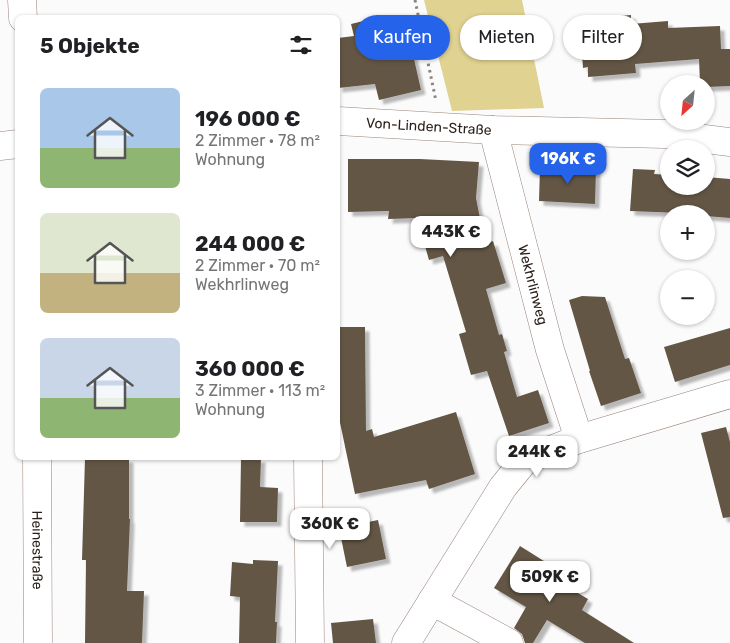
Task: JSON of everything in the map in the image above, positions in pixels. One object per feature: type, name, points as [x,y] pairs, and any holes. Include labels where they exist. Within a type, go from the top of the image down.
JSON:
[{"type":"street","points":[[22,0],[23,15]]},
{"type":"street","name":"Von-Linden-Straße","points":[[340,121],[493,130],[664,134],[730,142]]},
{"type":"street","name":"Wekhrlinweg","points":[[493,130],[550,350],[579,439]]},
{"type":"street","points":[[0,146],[15,144]]},
{"type":"street","points":[[406,643],[503,487],[525,460],[579,439],[730,394]]},
{"type":"street","name":"Heinestraße","points":[[37,460],[38,643]]},
{"type":"street","points":[[308,460],[310,643]]},
{"type":"street","points":[[432,601],[509,643]]},
{"type":"path","points":[[415,0],[441,126]]},
{"type":"shaded area","points":[[424,0],[522,0],[525,15],[460,15],[460,60],[534,60],[544,108],[452,111],[439,60],[450,60],[450,15],[428,15]]},
{"type":"building","points":[[668,21],[668,28],[720,26],[721,49],[730,49],[730,86],[715,87],[715,75],[700,75],[699,59],[635,64],[636,73],[588,77],[588,67],[583,68],[582,60],[642,60],[642,23]]},
{"type":"building","points":[[355,23],[355,60],[414,60],[421,90],[379,100],[375,84],[340,88],[340,38],[354,36],[351,24]]},
{"type":"building","points":[[348,159],[420,159],[479,162],[476,198],[485,244],[493,241],[506,283],[486,289],[499,335],[502,334],[507,351],[504,352],[517,397],[538,390],[549,423],[509,436],[487,371],[471,375],[459,334],[466,332],[443,256],[429,260],[417,218],[388,219],[389,211],[348,212]]},
{"type":"building","points":[[540,167],[596,169],[595,204],[539,201]]},
{"type":"building","points":[[633,169],[655,170],[654,174],[660,174],[660,195],[715,195],[715,178],[730,179],[730,218],[715,217],[715,205],[660,205],[660,212],[630,211]]},
{"type":"building","points":[[582,296],[605,297],[625,359],[629,358],[641,393],[601,406],[569,300]]},
{"type":"building","points":[[340,327],[365,327],[366,431],[372,429],[374,437],[456,412],[475,474],[429,489],[426,480],[355,494],[340,423]]},
{"type":"building","points":[[730,328],[730,365],[675,382],[664,347]]},
{"type":"building","points":[[726,427],[730,442],[730,517],[723,518],[701,433]]},
{"type":"building","points":[[85,460],[129,460],[130,519],[127,591],[144,591],[142,643],[85,643],[86,560],[82,560]]},
{"type":"building","points":[[241,460],[261,460],[260,487],[278,488],[277,522],[240,522]]},
{"type":"building","points":[[378,520],[386,559],[347,567],[339,528]]},
{"type":"building","points":[[520,546],[547,563],[542,572],[588,599],[582,610],[634,643],[585,643],[547,620],[533,643],[525,643],[522,634],[514,628],[526,607],[494,588]]},
{"type":"building","points":[[253,560],[278,561],[275,622],[277,622],[276,643],[239,643],[240,597],[230,596],[232,562],[253,564]]},
{"type":"building","points":[[373,619],[376,643],[333,643],[331,623]]}]
